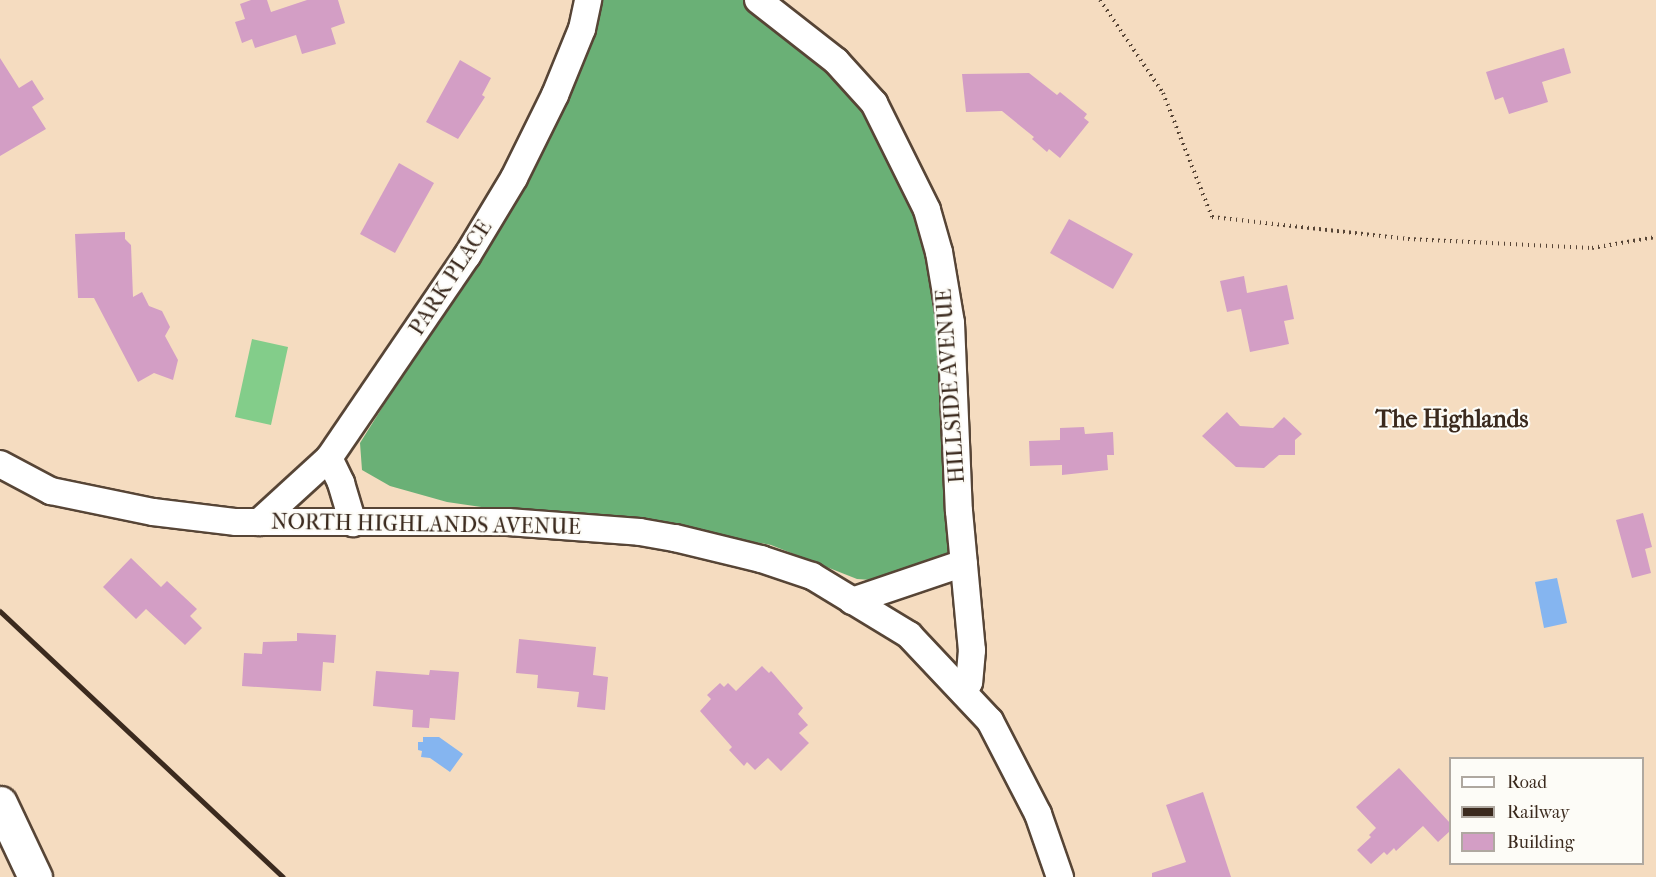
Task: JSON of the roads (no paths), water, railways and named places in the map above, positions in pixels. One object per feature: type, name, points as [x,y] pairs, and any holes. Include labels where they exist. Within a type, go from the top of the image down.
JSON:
[{"type":"street","name":"PARK PLACE","points":[[259,522],[328,458],[423,323],[514,178],[555,95],[582,29],[588,0]]},
{"type":"street","name":"HILLSIDE AVENUE","points":[[758,0],[836,61],[874,103],[927,210],[939,252],[951,323],[964,563],[972,650],[969,682],[964,693]]},
{"type":"street","points":[[328,458],[341,483],[353,524]]},
{"type":"street","name":"NORTH HIGHLANDS AVENUE","points":[[0,464],[51,491],[153,512],[259,522],[353,524],[508,522],[640,532],[761,559],[812,576],[909,635],[990,721],[1038,814],[1060,877]]},
{"type":"street","points":[[852,601],[964,563]]},
{"type":"street","points":[[0,804],[35,877]]},
{"type":"water","points":[[1557,578],[1567,623],[1544,628],[1535,582]]},
{"type":"water","points":[[423,737],[439,737],[463,754],[450,772],[430,758],[421,757],[422,751],[418,750],[418,742],[423,742]]},
{"type":"railway","points":[[0,611],[283,877]]},
{"type":"district","name":"The Highlands","points":[[1452,420]]}]
